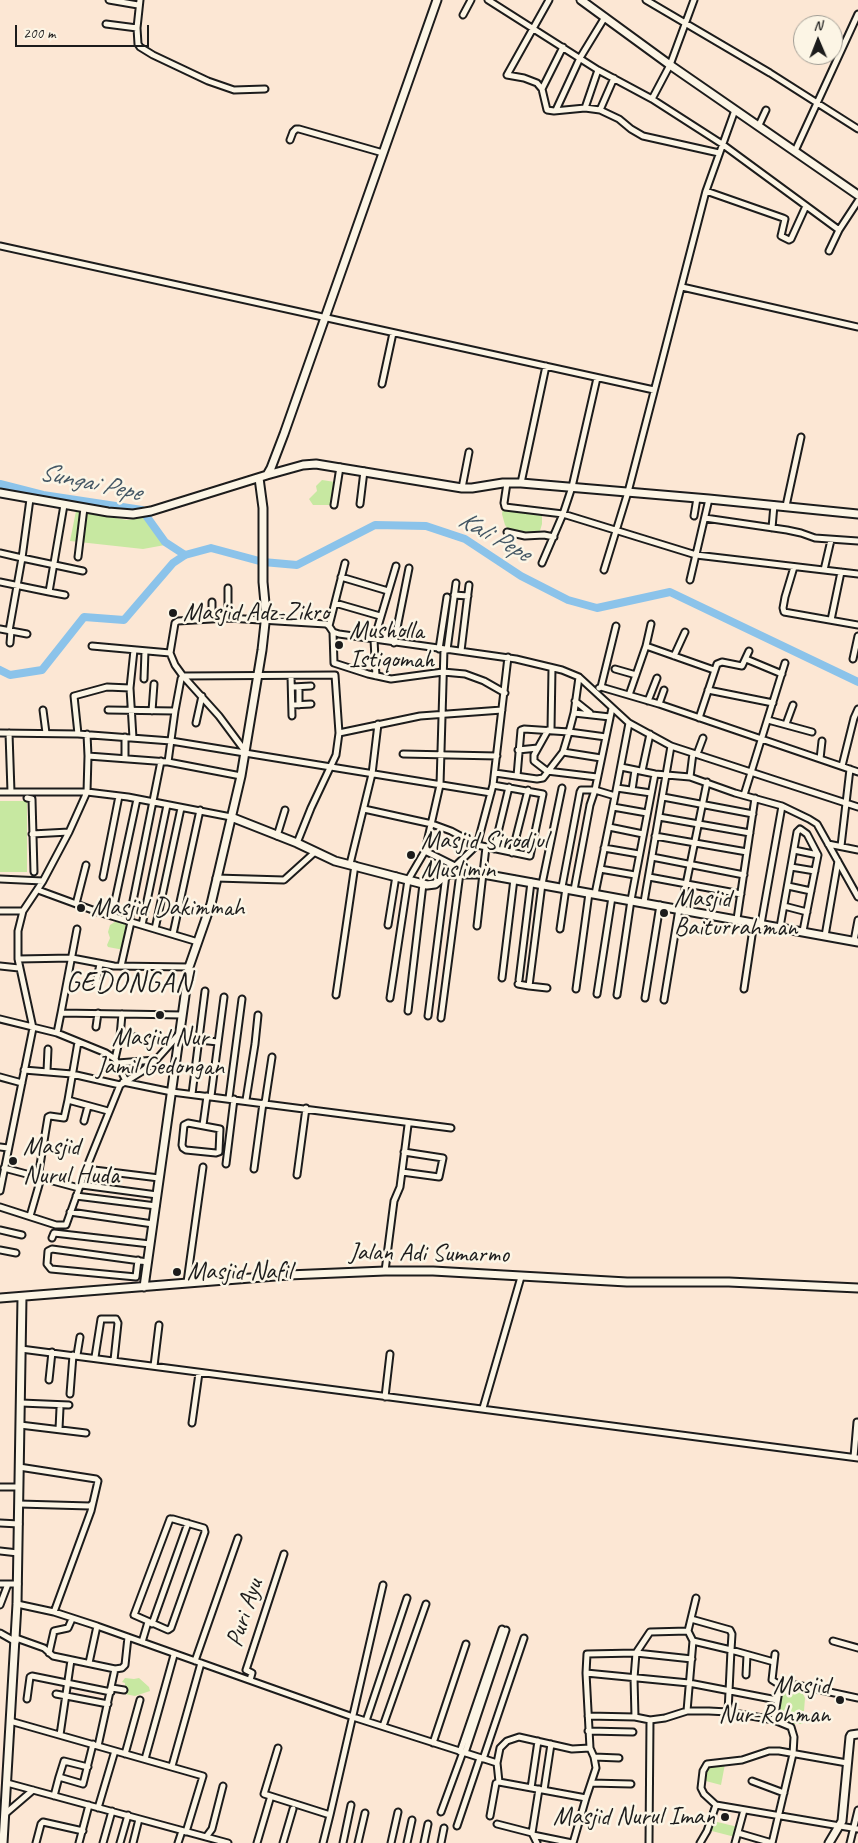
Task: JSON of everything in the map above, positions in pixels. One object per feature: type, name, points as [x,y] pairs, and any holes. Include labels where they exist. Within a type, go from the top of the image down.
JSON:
[{"type":"street","points":[[109,0],[139,3],[138,44],[152,55],[208,81],[234,90],[265,89]]},
{"type":"street","points":[[267,475],[284,434],[437,0]]},
{"type":"street","points":[[463,15],[471,0]]},
{"type":"street","points":[[488,0],[598,70],[652,99],[722,144],[839,230]]},
{"type":"street","points":[[549,0],[507,75],[531,80],[538,85],[542,90],[546,109],[552,111],[585,108],[600,110],[619,119],[638,134],[719,153]]},
{"type":"street","points":[[582,0],[735,110],[858,195]]},
{"type":"street","points":[[646,0],[858,129]]},
{"type":"street","points":[[652,99],[670,64],[694,0]]},
{"type":"street","points":[[795,151],[858,14]]},
{"type":"street","points":[[556,110],[580,58],[604,17]]},
{"type":"street","points":[[106,24],[138,28]]},
{"type":"street","points":[[542,90],[563,47]]},
{"type":"street","points":[[585,108],[598,70]]},
{"type":"street","points":[[600,110],[614,78]]},
{"type":"street","points":[[604,570],[628,492],[706,191],[735,110]]},
{"type":"street","points":[[759,125],[766,110]]},
{"type":"street","points":[[290,140],[293,132],[299,129],[383,153]]},
{"type":"street","points":[[706,191],[786,219],[781,236],[789,240],[806,206]]},
{"type":"street","points":[[829,251],[839,230],[858,201]]},
{"type":"street","points":[[0,246],[654,390]]},
{"type":"street","points":[[682,287],[858,327]]},
{"type":"street","points":[[382,384],[393,333]]},
{"type":"street","points":[[521,483],[546,366]]},
{"type":"street","points":[[542,563],[572,488],[597,378]]},
{"type":"street","points":[[786,506],[801,437]]},
{"type":"street","points":[[462,488],[469,452]]},
{"type":"street","points":[[0,493],[84,508],[127,514],[143,513],[267,475],[311,464],[340,467],[462,488],[521,483],[858,514]]},
{"type":"street","points":[[334,505],[340,467]]},
{"type":"street","points":[[360,504],[364,471]]},
{"type":"street","points":[[142,1287],[148,1262],[189,967],[211,904],[241,776],[266,621],[263,575],[263,508],[259,478]]},
{"type":"street","points":[[507,483],[505,507],[563,514],[696,555],[858,574]]},
{"type":"street","points":[[694,516],[697,498]]},
{"type":"street","points":[[10,643],[10,631],[30,499]]},
{"type":"street","points":[[690,580],[709,499]]},
{"type":"street","points":[[49,592],[54,574],[64,504]]},
{"type":"street","points":[[772,528],[774,505]]},
{"type":"street","points":[[78,557],[84,508]]},
{"type":"street","points":[[705,518],[801,532],[810,537],[858,541]]},
{"type":"street","points":[[507,532],[525,536],[544,535],[554,537]]},
{"type":"street","points":[[824,570],[831,540]]},
{"type":"street","points":[[0,553],[83,571]]},
{"type":"street","points":[[298,843],[329,767],[336,755],[339,733],[333,632],[329,626],[345,563]]},
{"type":"street","points":[[376,676],[374,640],[396,566]]},
{"type":"street","points":[[794,567],[784,603],[784,612],[858,625]]},
{"type":"street","points":[[394,643],[409,568]]},
{"type":"street","points":[[830,620],[841,572]]},
{"type":"street","points":[[341,577],[388,590]]},
{"type":"street","points":[[0,582],[65,595]]},
{"type":"street","points":[[443,649],[456,583]]},
{"type":"street","points":[[461,651],[469,585]]},
{"type":"street","points":[[228,588],[228,618]]},
{"type":"street","points":[[454,595],[468,596]]},
{"type":"street","points":[[390,998],[408,880],[425,851],[440,785],[443,649],[447,597]]},
{"type":"street","points":[[212,602],[212,618]]},
{"type":"street","points":[[334,603],[380,616]]},
{"type":"street","points":[[244,752],[224,722],[175,665],[170,653],[175,623],[178,621],[228,618],[329,626]]},
{"type":"street","points":[[629,695],[646,646],[651,624]]},
{"type":"street","points":[[595,691],[601,687],[616,626]]},
{"type":"street","points":[[0,629],[27,634]]},
{"type":"street","points":[[333,632],[394,643],[508,657],[552,668],[579,678],[629,723],[671,746],[858,807]]},
{"type":"street","points":[[674,656],[686,632]]},
{"type":"street","points":[[853,659],[858,636]]},
{"type":"street","points":[[92,646],[170,653]]},
{"type":"street","points":[[646,646],[714,670]]},
{"type":"street","points":[[133,738],[133,711],[130,688],[134,650]]},
{"type":"street","points":[[144,678],[145,651]]},
{"type":"street","points":[[699,718],[714,670],[719,662],[743,665],[749,651]]},
{"type":"street","points":[[0,792],[87,792],[200,810],[231,817],[298,843],[329,858],[423,884],[434,884],[477,845],[495,773],[508,657]]},
{"type":"street","points":[[746,659],[782,674]]},
{"type":"street","points":[[334,663],[376,676],[400,678],[443,672],[472,676],[505,692]]},
{"type":"street","points":[[744,795],[786,663]]},
{"type":"street","points":[[552,668],[549,730],[534,755],[534,761],[547,771],[597,777]]},
{"type":"street","points":[[615,668],[636,675]]},
{"type":"street","points":[[183,676],[335,675]]},
{"type":"street","points":[[168,762],[175,711],[183,676]]},
{"type":"street","points":[[292,676],[292,716]]},
{"type":"street","points":[[495,773],[540,780],[563,752],[574,713],[579,678]]},
{"type":"street","points":[[648,701],[657,678]]},
{"type":"street","points":[[152,711],[154,684]]},
{"type":"street","points":[[292,687],[311,686]]},
{"type":"street","points":[[78,734],[75,695],[107,687],[130,688]]},
{"type":"street","points":[[299,687],[299,705]]},
{"type":"street","points":[[601,687],[659,704],[858,772]]},
{"type":"street","points":[[659,704],[664,690]]},
{"type":"street","points":[[708,690],[773,703]]},
{"type":"street","points":[[196,723],[202,696]]},
{"type":"street","points":[[575,701],[592,714]]},
{"type":"street","points":[[292,705],[310,704]]},
{"type":"street","points":[[786,724],[792,705]]},
{"type":"street","points":[[560,928],[568,889],[595,790],[612,708]]},
{"type":"street","points":[[842,766],[858,709]]},
{"type":"street","points":[[43,710],[46,733]]},
{"type":"street","points":[[108,710],[175,711]]},
{"type":"street","points":[[339,733],[378,724],[442,714],[502,710]]},
{"type":"street","points":[[574,713],[610,717]]},
{"type":"street","points":[[768,720],[812,732]]},
{"type":"street","points":[[576,989],[592,893],[600,869],[629,723]]},
{"type":"street","points":[[336,995],[352,865],[372,774],[378,724]]},
{"type":"street","points":[[517,776],[520,730],[549,730],[606,737]]},
{"type":"street","points":[[0,733],[87,734],[170,741],[491,793]]},
{"type":"street","points":[[9,733],[11,792]]},
{"type":"street","points":[[0,1188],[33,1028],[19,968],[18,931],[23,911],[43,881],[69,832],[87,792],[87,734]]},
{"type":"street","points":[[632,790],[650,734]]},
{"type":"street","points":[[125,737],[125,758]]},
{"type":"street","points":[[690,777],[695,753],[703,738]]},
{"type":"street","points":[[820,758],[822,742]]},
{"type":"street","points":[[644,902],[671,746]]},
{"type":"street","points":[[518,750],[538,748]]},
{"type":"street","points":[[563,752],[601,758]]},
{"type":"street","points":[[403,754],[497,756]]},
{"type":"street","points":[[88,756],[168,762],[241,776]]},
{"type":"street","points":[[122,966],[160,761]]},
{"type":"street","points":[[621,767],[655,774],[690,777],[782,806],[814,821],[858,897]]},
{"type":"street","points":[[841,846],[850,769]]},
{"type":"street","points":[[617,995],[635,876],[655,774]]},
{"type":"street","points":[[664,1000],[680,909],[707,782]]},
{"type":"street","points":[[364,809],[432,824],[477,845],[528,857],[531,854],[543,794],[493,785]]},
{"type":"street","points":[[494,849],[510,787]]},
{"type":"street","points":[[529,986],[542,884],[562,788]]},
{"type":"street","points":[[617,788],[651,794]]},
{"type":"street","points":[[512,853],[528,790]]},
{"type":"street","points":[[568,889],[581,790],[595,790],[615,796]]},
{"type":"street","points":[[103,877],[120,796]]},
{"type":"street","points":[[663,797],[753,814]]},
{"type":"street","points":[[27,798],[32,799],[34,872]]},
{"type":"street","points":[[737,919],[755,798]]},
{"type":"street","points":[[112,915],[137,799]]},
{"type":"street","points":[[142,925],[167,805]]},
{"type":"street","points":[[744,989],[782,806]]},
{"type":"street","points":[[613,807],[647,813]]},
{"type":"street","points":[[155,929],[181,808]]},
{"type":"street","points":[[173,934],[200,810]]},
{"type":"street","points":[[277,836],[285,810]]},
{"type":"street","points":[[660,816],[750,833]]},
{"type":"street","points":[[609,827],[643,834]]},
{"type":"street","points":[[780,927],[797,832],[800,829],[807,834],[818,855],[803,932]]},
{"type":"street","points":[[32,834],[69,832]]},
{"type":"street","points":[[655,836],[747,852]]},
{"type":"street","points":[[828,844],[858,850]]},
{"type":"street","points":[[477,926],[486,847]]},
{"type":"street","points":[[604,848],[639,854]]},
{"type":"street","points":[[794,850],[818,855]]},
{"type":"street","points":[[425,851],[455,866]]},
{"type":"street","points":[[216,878],[284,880],[315,852]]},
{"type":"street","points":[[652,857],[744,875]]},
{"type":"street","points":[[825,936],[838,861]]},
{"type":"street","points":[[76,904],[86,865]]},
{"type":"street","points":[[791,867],[815,871]]},
{"type":"street","points":[[600,869],[635,876]]},
{"type":"street","points":[[441,1018],[460,873]]},
{"type":"street","points":[[447,874],[483,874],[514,879],[856,941],[858,920]]},
{"type":"street","points":[[428,1016],[447,874]]},
{"type":"street","points":[[388,925],[396,876]]},
{"type":"street","points":[[649,877],[741,894]]},
{"type":"street","points":[[0,879],[43,881]]},
{"type":"street","points":[[502,978],[514,879]]},
{"type":"street","points":[[531,882],[518,982],[529,986],[547,988]]},
{"type":"street","points":[[408,1011],[423,884]]},
{"type":"street","points":[[788,886],[811,891]]},
{"type":"street","points":[[38,890],[130,922],[198,942]]},
{"type":"street","points":[[597,994],[612,896]]},
{"type":"street","points":[[645,998],[660,905]]},
{"type":"street","points":[[784,906],[807,912]]},
{"type":"street","points":[[0,911],[23,911]]},
{"type":"street","points":[[57,1034],[77,929]]},
{"type":"street","points":[[18,959],[72,958],[100,964],[122,966],[189,967]]},
{"type":"street","points":[[96,984],[100,964]]},
{"type":"street","points":[[0,966],[19,968]]},
{"type":"street","points":[[192,1094],[205,991]]},
{"type":"street","points":[[203,1125],[224,996]]},
{"type":"street","points":[[226,1164],[242,999]]},
{"type":"street","points":[[61,1013],[182,1015]]},
{"type":"street","points":[[96,1027],[98,1013]]},
{"type":"street","points":[[122,1014],[116,1061],[123,1083]]},
{"type":"street","points":[[246,1100],[258,1015]]},
{"type":"street","points":[[0,1019],[57,1034],[106,1053],[116,1061],[156,1060]]},
{"type":"street","points":[[0,1207],[64,1226],[81,1186],[108,1111],[123,1083],[156,1060],[180,1033]]},
{"type":"street","points":[[120,1037],[136,1037]]},
{"type":"street","points":[[199,1040],[218,1042]]},
{"type":"street","points":[[30,1216],[40,1177],[48,1117],[64,1118],[78,1042]]},
{"type":"street","points":[[46,1071],[48,1048]]},
{"type":"street","points":[[254,1170],[272,1057]]},
{"type":"street","points":[[24,1070],[72,1074],[172,1092],[246,1100],[451,1128]]},
{"type":"street","points":[[0,1077],[22,1083]]},
{"type":"street","points":[[68,1100],[108,1111]]},
{"type":"street","points":[[84,1121],[88,1106]]},
{"type":"street","points":[[297,1175],[306,1108]]},
{"type":"street","points":[[185,1124],[203,1125],[221,1130],[218,1153],[186,1150],[183,1148],[185,1124]]},
{"type":"street","points":[[385,1270],[394,1199],[400,1190],[408,1125]]},
{"type":"street","points":[[0,1147],[8,1148]]},
{"type":"street","points":[[402,1172],[439,1177],[443,1158],[404,1152]]},
{"type":"street","points":[[187,1282],[203,1166]]},
{"type":"street","points":[[86,1169],[159,1178]]},
{"type":"street","points":[[3,1171],[81,1186],[157,1195]]},
{"type":"street","points":[[76,1196],[156,1206]]},
{"type":"street","points":[[70,1212],[153,1224]]},
{"type":"street","points":[[0,1230],[22,1235]]},
{"type":"street","points":[[52,1238],[54,1233],[150,1244]]},
{"type":"street","points":[[136,1277],[51,1269],[47,1266],[50,1249],[148,1262]]},
{"type":"street","points":[[0,1250],[16,1253]]},
{"type":"street","points":[[138,1260],[136,1277],[142,1287]]},
{"type":"street","name":"Jalan Adi Sumarmo","points":[[0,1298],[187,1282],[385,1270],[627,1282],[738,1282],[858,1288]]},
{"type":"street","points":[[483,1408],[522,1277]]},
{"type":"street","points":[[3,1843],[18,1584],[22,1297]]},
{"type":"street","points":[[95,1357],[100,1320],[103,1318],[116,1319],[118,1323],[114,1360]]},
{"type":"street","points":[[154,1366],[159,1325]]},
{"type":"street","points":[[70,1394],[75,1355],[80,1337]]},
{"type":"street","points":[[21,1349],[95,1357],[198,1373],[483,1408],[856,1458],[856,1422]]},
{"type":"street","points":[[49,1380],[52,1352]]},
{"type":"street","points":[[385,1397],[390,1354]]},
{"type":"street","points":[[192,1423],[198,1373]]},
{"type":"street","points":[[21,1403],[69,1405]]},
{"type":"street","points":[[59,1429],[60,1408]]},
{"type":"street","points":[[20,1426],[86,1433]]},
{"type":"street","points":[[20,1468],[96,1479],[98,1482],[94,1502],[54,1612]]},
{"type":"street","points":[[0,1487],[19,1487]]},
{"type":"street","points":[[19,1504],[90,1506],[94,1502]]},
{"type":"street","points":[[173,1518],[204,1528],[205,1532],[171,1628],[168,1630],[150,1623],[134,1615],[169,1522],[173,1518]]},
{"type":"street","points":[[0,1523],[19,1524]]},
{"type":"street","points":[[142,1642],[188,1523]]},
{"type":"street","points":[[195,1661],[238,1538]]},
{"type":"street","points":[[0,1551],[18,1553]]},
{"type":"street","name":"Puri Ayu","points":[[250,1680],[252,1673],[246,1670],[284,1554]]},
{"type":"street","points":[[0,1584],[18,1584]]},
{"type":"street","points":[[0,1605],[8,1584]]},
{"type":"street","points":[[323,1843],[383,1585]]},
{"type":"street","points":[[366,1721],[407,1598]]},
{"type":"street","points":[[687,1711],[693,1641],[688,1631],[696,1598]]},
{"type":"street","points":[[17,1604],[54,1612],[97,1626],[366,1721],[497,1763]]},
{"type":"street","points":[[383,1726],[426,1604]]},
{"type":"street","points":[[49,1653],[54,1631],[68,1628],[72,1619]]},
{"type":"street","points":[[691,1619],[730,1630],[732,1634],[728,1712]]},
{"type":"street","points":[[89,1663],[97,1626]]},
{"type":"street","points":[[442,1812],[504,1630]]},
{"type":"street","points":[[635,1717],[634,1678],[636,1653],[650,1632],[688,1631]]},
{"type":"street","points":[[0,1633],[44,1648],[49,1653],[71,1660],[115,1669],[122,1668],[125,1665],[128,1637]]},
{"type":"street","points":[[457,1826],[524,1638]]},
{"type":"street","points":[[693,1641],[774,1662]]},
{"type":"street","points":[[833,1641],[858,1648]]},
{"type":"street","points":[[433,1743],[466,1644]]},
{"type":"street","points":[[497,1824],[572,1843],[596,1768],[590,1748],[588,1731],[587,1654],[636,1653],[692,1659]]},
{"type":"street","points":[[145,1759],[174,1654]]},
{"type":"street","points":[[774,1654],[772,1680],[780,1685],[797,1685],[858,1698]]},
{"type":"street","points":[[746,1674],[747,1655]]},
{"type":"street","points":[[60,1735],[71,1660]]},
{"type":"street","points":[[172,1766],[201,1663]]},
{"type":"street","points":[[83,1784],[112,1690],[115,1669]]},
{"type":"street","points":[[586,1673],[689,1683],[777,1700]]},
{"type":"street","points":[[27,1699],[30,1676],[66,1684],[124,1690]]},
{"type":"street","points":[[774,1720],[780,1685]]},
{"type":"street","points":[[56,1694],[108,1704]]},
{"type":"street","points":[[125,1754],[140,1700]]},
{"type":"street","points":[[588,1716],[635,1717],[650,1720],[673,1717],[687,1711],[728,1712],[774,1720],[791,1727],[794,1736],[793,1754],[772,1843],[738,1833]]},
{"type":"street","points":[[649,1843],[650,1720]]},
{"type":"street","points":[[10,1721],[203,1776],[184,1832],[178,1843]]},
{"type":"street","points":[[588,1731],[633,1732]]},
{"type":"street","points":[[829,1843],[840,1825],[843,1814],[850,1737],[851,1735],[858,1734]]},
{"type":"street","points":[[490,1816],[496,1783],[499,1782],[497,1763],[500,1748],[507,1740],[519,1737],[575,1749],[590,1748]]},
{"type":"street","points":[[532,1788],[538,1741]]},
{"type":"street","points":[[537,1843],[532,1834],[551,1744]]},
{"type":"street","points":[[278,1748],[264,1794],[330,1814]]},
{"type":"street","points":[[847,1763],[779,1751],[769,1752],[742,1760],[707,1764],[703,1771],[701,1788],[704,1794],[716,1805],[856,1828]]},
{"type":"street","points":[[98,1808],[114,1754]]},
{"type":"street","points":[[0,1756],[8,1759]]},
{"type":"street","points":[[594,1757],[619,1758]]},
{"type":"street","points":[[54,1796],[64,1760],[88,1767]]},
{"type":"street","points":[[0,1770],[8,1774]]},
{"type":"street","points":[[60,1777],[89,1786]]},
{"type":"street","points":[[752,1781],[784,1793]]},
{"type":"street","points":[[499,1782],[586,1798]]},
{"type":"street","points":[[7,1783],[228,1843]]},
{"type":"street","points":[[591,1783],[631,1784]]},
{"type":"street","points":[[213,1839],[212,1829],[223,1786]]},
{"type":"street","points":[[5,1814],[33,1790]]},
{"type":"street","points":[[257,1843],[270,1799]]},
{"type":"street","points":[[79,1843],[89,1805]]},
{"type":"street","points":[[343,1843],[351,1805]]},
{"type":"street","points":[[700,1843],[707,1831],[716,1805]]},
{"type":"street","points":[[283,1843],[293,1809]]},
{"type":"street","points":[[735,1843],[744,1810]]},
{"type":"street","points":[[850,1843],[856,1828],[858,1810]]},
{"type":"street","points":[[103,1843],[112,1812]]},
{"type":"street","points":[[391,1843],[398,1812]]},
{"type":"street","points":[[358,1843],[365,1813]]},
{"type":"street","points":[[120,1843],[128,1816]]},
{"type":"street","points":[[132,1843],[139,1819]]},
{"type":"street","points":[[408,1843],[412,1820]]},
{"type":"street","points":[[43,1843],[36,1842],[43,1822],[82,1831]]},
{"type":"street","points":[[424,1843],[428,1824]]},
{"type":"street","points":[[441,1843],[444,1828]]},
{"type":"street","points":[[202,1843],[204,1837],[212,1829]]},
{"type":"green space","points":[[322,480],[335,482],[332,505],[313,505],[309,499],[317,491],[316,486]]},
{"type":"green space","points":[[503,508],[542,514],[539,534],[533,535],[509,530],[505,525],[502,514]]},
{"type":"green space","points":[[76,511],[127,520],[145,517],[165,545],[143,549],[70,541]]},
{"type":"green space","points":[[0,801],[27,801],[27,872],[0,872]]},
{"type":"green space","points":[[118,920],[130,924],[124,950],[108,947],[107,945],[110,938],[108,932],[110,925]]},
{"type":"green space","points":[[125,1678],[139,1678],[149,1687],[150,1691],[135,1696],[125,1694],[125,1683],[122,1682]]},
{"type":"green space","points":[[781,1687],[800,1688],[805,1698],[803,1724],[791,1724],[776,1719]]},
{"type":"green space","points":[[725,1764],[721,1785],[702,1780],[704,1770],[709,1765]]},
{"type":"green space","points":[[713,1821],[738,1827],[735,1837],[708,1830]]},
{"type":"waterway","name":"Sungai Pepe","points":[[0,484],[43,495],[142,510],[165,542],[185,555]]},
{"type":"waterway","name":"Kali Pepe","points":[[0,670],[10,675],[42,670],[84,617],[124,620],[173,563],[185,555],[211,548],[263,562],[297,565],[375,525],[426,526],[465,539],[521,576],[568,600],[597,608],[670,592],[858,682]]},
{"type":"place","name":"Masjid Adz-Zikro","points":[[173,613]]},
{"type":"place","name":"Musholla Istiqomah","points":[[339,645]]},
{"type":"place","name":"Masjid Sirodjul Muslimin","points":[[411,855]]},
{"type":"place","name":"Masjid Dakimmah","points":[[81,908]]},
{"type":"place","name":"Masjid Baiturrahman","points":[[664,913]]},
{"type":"place","name":"Masjid Nur Jamil Gedongan","points":[[160,1015]]},
{"type":"place","name":"Masjid Nurul Huda","points":[[13,1161]]},
{"type":"place","name":"Masjid Nafil","points":[[177,1272]]},
{"type":"place","name":"Masjid Nur-Rohman","points":[[840,1700]]},
{"type":"place","name":"Masjid Nurul Iman","points":[[725,1817]]},
{"type":"district","name":"GEDONGAN","points":[[129,984]]}]
